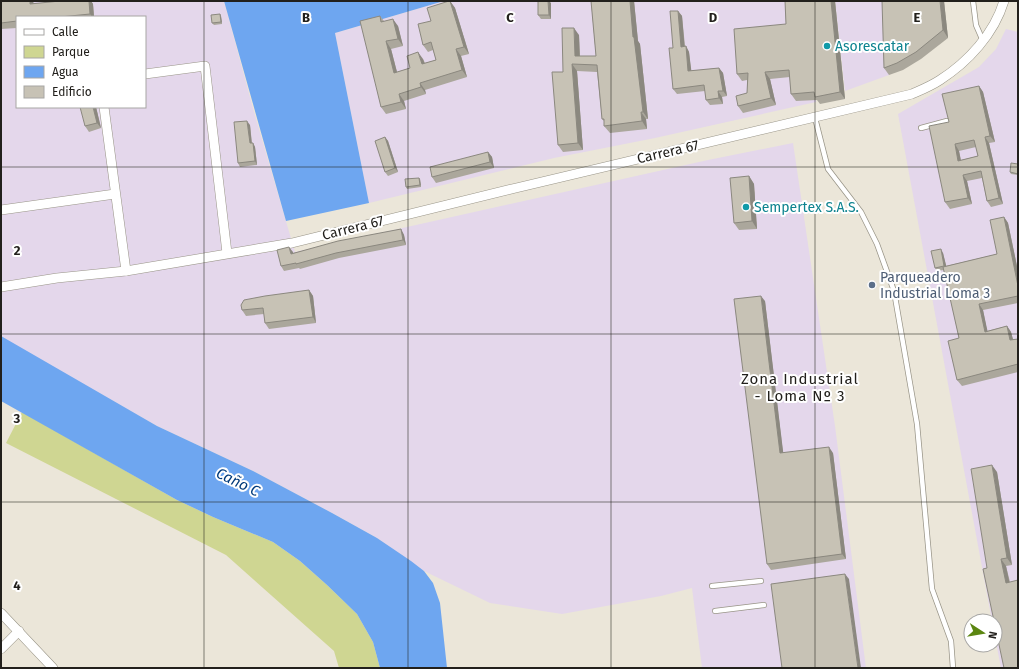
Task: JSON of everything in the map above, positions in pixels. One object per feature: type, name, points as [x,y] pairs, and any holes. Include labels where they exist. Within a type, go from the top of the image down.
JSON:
[{"type":"street","name":"Carrera 67","points":[[1,287],[57,278],[126,271],[292,243],[912,94],[939,81],[962,63],[983,41],[994,24],[1004,1]]},
{"type":"street","points":[[146,74],[205,66],[227,253]]},
{"type":"street","points":[[104,108],[126,271]]},
{"type":"street","points":[[1,210],[115,194]]},
{"type":"street","points":[[1,612],[53,668]]},
{"type":"street","points":[[1,650],[18,631]]},
{"type":"lane","points":[[973,1],[976,25],[983,41]]},
{"type":"lane","points":[[815,118],[828,169],[861,212],[877,244],[894,291],[917,424],[932,589],[951,641],[953,668]]},
{"type":"lane","points":[[921,128],[947,121]]},
{"type":"lane","points":[[712,586],[761,581]]},
{"type":"lane","points":[[715,611],[764,606]]},
{"type":"shaded area","points":[[1,1],[224,1],[254,112],[295,252],[708,160],[793,143],[835,426],[866,668],[702,668],[692,588],[661,596],[562,614],[490,603],[424,571],[377,538],[253,471],[157,426],[1,337]]},
{"type":"shaded area","points":[[444,1],[808,1],[816,102],[655,138],[554,158],[369,203],[335,33]]},
{"type":"shaded area","points":[[835,1],[886,1],[889,75],[845,91]]},
{"type":"shaded area","points":[[1006,29],[1018,32],[1018,668],[1001,668],[998,653],[1003,653],[1003,613],[991,613],[898,114],[979,67],[996,49]]},
{"type":"green space","points":[[22,412],[177,500],[273,542],[300,561],[357,614],[373,642],[380,668],[339,668],[334,651],[226,555],[6,443]]},
{"type":"water","points":[[224,1],[444,1],[335,33],[369,203],[286,221]]},
{"type":"water","name":"Caño C","points":[[1,336],[157,426],[253,471],[332,513],[377,538],[411,561],[424,571],[433,583],[440,603],[447,668],[380,668],[373,642],[357,614],[300,561],[273,542],[177,500],[1,401]]},
{"type":"building","points":[[1,1],[30,1],[30,4],[60,1],[89,1],[90,14],[70,16],[16,16],[16,21],[1,23]]},
{"type":"building","points":[[450,1],[464,47],[456,49],[462,70],[420,83],[421,87],[399,94],[401,102],[381,107],[360,21],[380,16],[381,22],[393,19],[398,39],[386,41],[394,73],[410,68],[407,56],[418,52],[422,64],[436,60],[431,42],[423,45],[418,24],[431,21],[427,8]]},
{"type":"building","points":[[538,1],[548,1],[549,15],[538,15]]},
{"type":"building","points":[[591,1],[630,1],[633,37],[643,112],[641,112],[642,121],[604,126],[597,65],[572,64],[578,143],[558,145],[552,72],[563,72],[562,28],[574,28],[575,56],[596,56]]},
{"type":"building","points":[[785,1],[831,1],[840,92],[815,97],[814,92],[791,94],[789,70],[765,72],[771,98],[738,106],[736,96],[747,93],[748,73],[737,74],[734,29],[786,24]]},
{"type":"building","points":[[882,1],[940,1],[943,30],[916,52],[897,63],[884,68]]},
{"type":"building","points":[[670,11],[678,11],[681,47],[686,46],[688,71],[719,68],[723,91],[718,91],[719,98],[706,100],[704,85],[673,89],[669,48],[673,48]]},
{"type":"building","points":[[220,14],[221,22],[212,23],[211,15]]},
{"type":"building","points":[[979,86],[990,136],[985,137],[999,198],[987,201],[981,171],[963,175],[968,198],[945,202],[929,126],[949,122],[942,94]],"holes":[[[974,140],[978,156],[958,161],[955,144]]]},
{"type":"building","points":[[80,108],[93,108],[97,123],[85,126]]},
{"type":"building","points":[[247,121],[250,143],[253,143],[255,161],[238,163],[234,122]]},
{"type":"building","points":[[385,137],[395,168],[385,172],[375,141]]},
{"type":"building","points":[[488,152],[490,162],[432,177],[430,167]]},
{"type":"building","points":[[1011,163],[1018,164],[1018,174],[1010,172]]},
{"type":"building","name":"Sempertex S.A.S.","points":[[749,176],[752,221],[734,223],[730,178]]},
{"type":"building","points":[[419,178],[420,185],[406,187],[405,179]]},
{"type":"building","points":[[1004,217],[1018,286],[1018,296],[979,304],[985,332],[1007,326],[1010,340],[1018,339],[1018,364],[957,380],[948,341],[959,338],[943,267],[997,254],[990,220]]},
{"type":"building","points":[[401,229],[403,240],[336,253],[296,264],[281,266],[277,250],[289,247],[291,254],[338,241]]},
{"type":"building","points":[[941,249],[944,266],[935,268],[931,251]]},
{"type":"building","points":[[309,290],[313,317],[265,323],[263,308],[242,310],[241,305],[244,300]]},
{"type":"building","points":[[761,296],[780,453],[829,447],[842,554],[767,564],[734,299]]},
{"type":"building","points":[[992,465],[1007,558],[1001,559],[1006,583],[1018,580],[1018,668],[1004,668],[1001,653],[1003,653],[1003,613],[992,613],[983,569],[987,568],[971,469]]},
{"type":"building","points":[[845,574],[858,668],[782,668],[771,584]]},
{"type":"place","name":"Asorescatar","points":[[827,46]]},
{"type":"place","name":"Sempertex S.A.S.","points":[[746,207]]},
{"type":"place","name":"Parqueadero Industrial Loma 3","points":[[872,285]]},
{"type":"district","name":"Zona Industrial - Loma Nº 3","points":[[800,388]]}]
